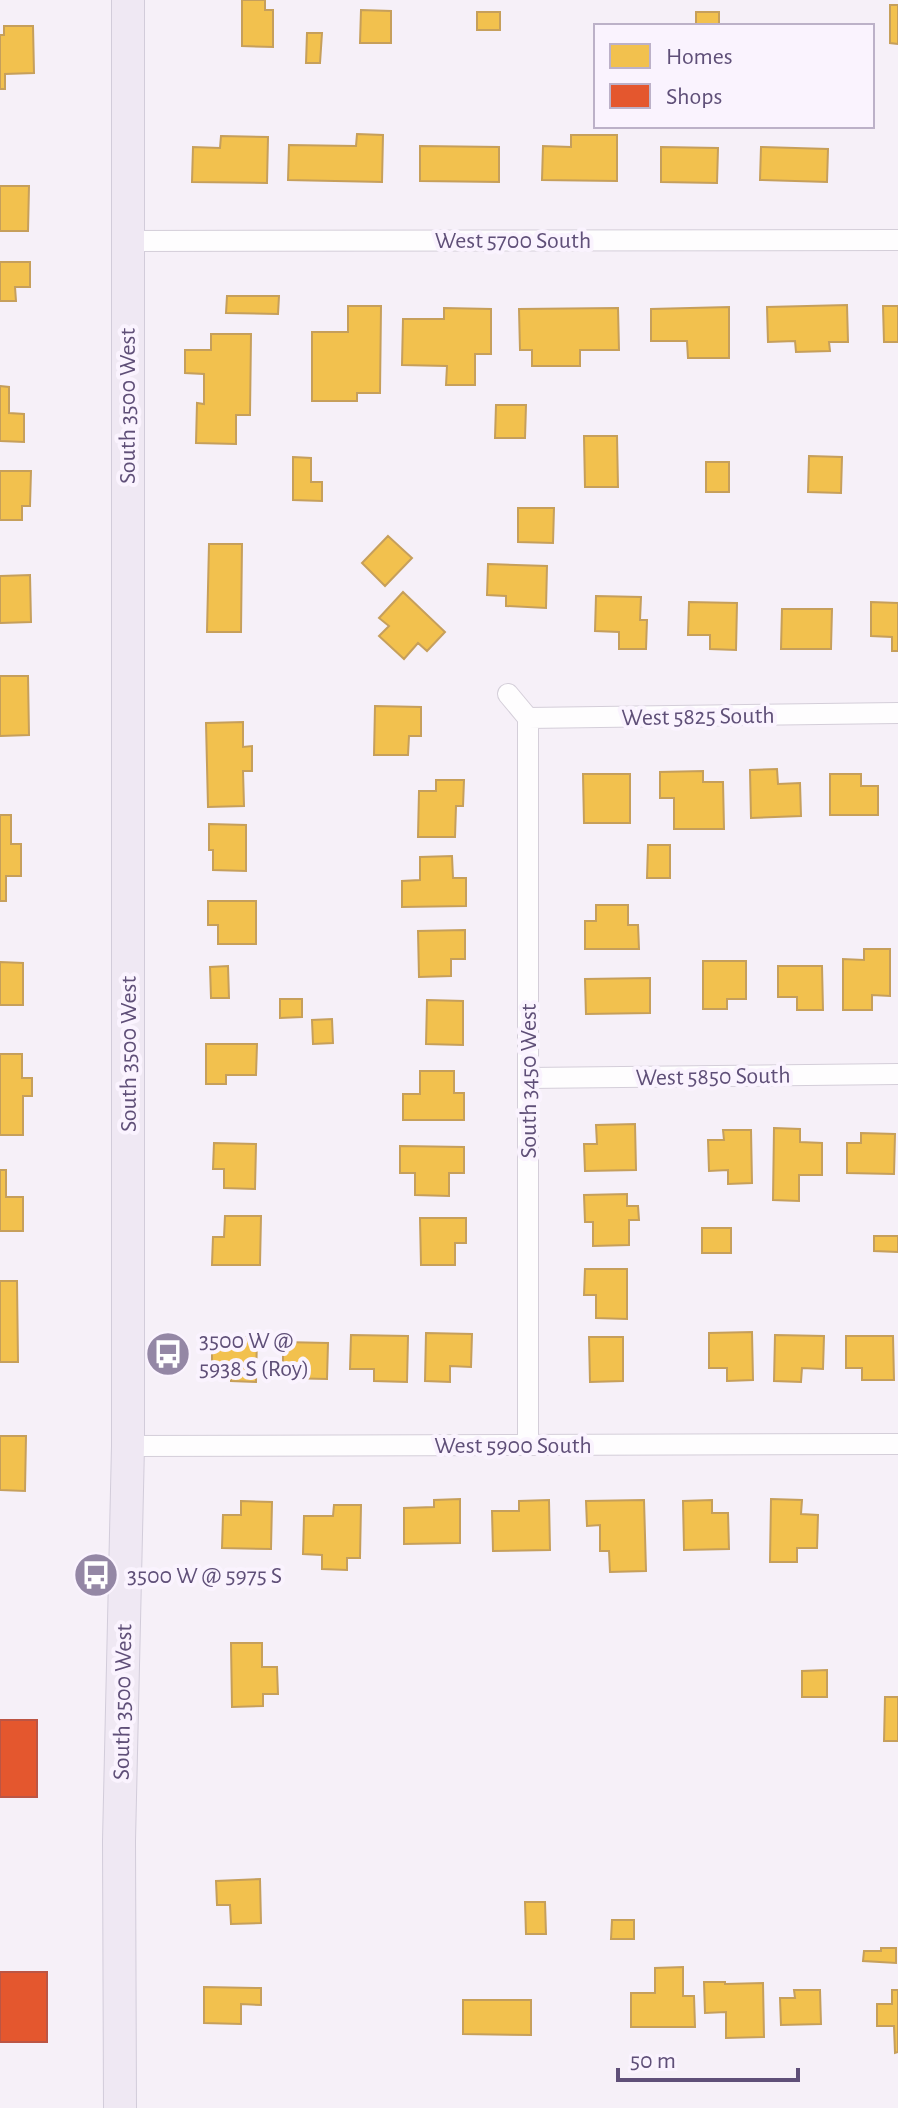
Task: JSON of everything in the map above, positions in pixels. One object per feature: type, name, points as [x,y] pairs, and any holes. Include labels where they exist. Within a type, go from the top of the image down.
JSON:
[{"type":"main road","name":"South 3500 West","points":[[120,2108],[119,1841],[128,1446],[128,0]]},
{"type":"street","name":"West 5700 South","points":[[127,241],[898,240]]},
{"type":"street","points":[[508,694],[528,718]]},
{"type":"street","name":"West 5825 South","points":[[528,718],[898,713]]},
{"type":"street","name":"South 3450 West","points":[[528,718],[528,1445]]},
{"type":"street","name":"West 5850 South","points":[[528,1078],[898,1074]]},
{"type":"street","name":"West 5900 South","points":[[128,1446],[898,1444]]},
{"type":"building: Homes","points":[[242,0],[265,0],[265,10],[273,10],[273,47],[242,46]]},
{"type":"building: Homes","points":[[890,5],[898,5],[898,44],[890,43]]},
{"type":"building: Homes","points":[[361,10],[391,11],[391,43],[360,43]]},
{"type":"building: Homes","points":[[477,12],[500,12],[500,30],[477,30]]},
{"type":"building: Homes","points":[[696,12],[719,12],[719,24],[696,24]]},
{"type":"building: Homes","points":[[4,26],[33,26],[34,73],[5,74],[5,89],[0,89],[0,35],[4,35]]},
{"type":"building: Homes","points":[[307,33],[322,33],[320,63],[306,63]]},
{"type":"building: Homes","points":[[357,134],[383,135],[382,182],[288,180],[289,145],[356,146]]},
{"type":"building: Homes","points":[[571,135],[617,135],[617,181],[542,180],[543,146],[571,147]]},
{"type":"building: Homes","points":[[221,136],[268,137],[267,183],[192,182],[193,147],[220,148]]},
{"type":"building: Homes","points":[[420,146],[499,147],[499,182],[420,181]]},
{"type":"building: Homes","points":[[661,147],[718,148],[717,183],[661,182]]},
{"type":"building: Homes","points":[[761,147],[828,149],[827,182],[760,180]]},
{"type":"building: Homes","points":[[0,186],[29,186],[28,231],[0,231]]},
{"type":"building: Homes","points":[[0,262],[30,262],[30,287],[15,287],[16,301],[0,301]]},
{"type":"building: Homes","points":[[227,296],[279,296],[278,314],[226,313]]},
{"type":"building: Homes","points":[[847,305],[848,342],[829,342],[830,351],[796,352],[795,341],[768,342],[767,307]]},
{"type":"building: Homes","points":[[348,306],[381,306],[380,393],[357,393],[357,401],[312,401],[312,332],[348,332]]},
{"type":"building: Homes","points":[[883,306],[898,306],[898,342],[884,342]]},
{"type":"building: Homes","points":[[729,307],[729,358],[688,358],[687,341],[651,341],[651,309]]},
{"type":"building: Homes","points":[[444,308],[491,309],[491,354],[475,354],[475,385],[446,385],[447,366],[402,365],[403,319],[444,319]]},
{"type":"building: Homes","points":[[618,308],[619,350],[580,350],[580,366],[532,366],[532,350],[520,350],[519,309]]},
{"type":"building: Homes","points":[[211,334],[251,334],[250,415],[236,415],[236,444],[196,443],[197,403],[204,404],[204,374],[185,373],[185,350],[211,350]]},
{"type":"building: Homes","points":[[0,386],[9,387],[9,413],[24,414],[24,442],[0,441]]},
{"type":"building: Homes","points":[[496,405],[526,405],[525,438],[495,438]]},
{"type":"building: Homes","points":[[584,436],[617,436],[618,487],[585,487]]},
{"type":"building: Homes","points":[[809,456],[842,457],[841,493],[808,492]]},
{"type":"building: Homes","points":[[293,457],[311,458],[311,482],[322,482],[322,501],[293,500]]},
{"type":"building: Homes","points":[[706,462],[729,462],[729,492],[706,492]]},
{"type":"building: Homes","points":[[0,471],[31,471],[30,506],[22,506],[22,520],[0,520]]},
{"type":"building: Homes","points":[[518,508],[554,508],[553,543],[518,542]]},
{"type":"building: Homes","points":[[388,536],[412,558],[385,586],[362,563]]},
{"type":"building: Homes","points":[[209,544],[242,544],[241,632],[207,632]]},
{"type":"building: Homes","points":[[488,564],[547,566],[546,608],[506,606],[506,596],[487,595]]},
{"type":"building: Homes","points":[[30,575],[31,622],[0,623],[0,576]]},
{"type":"building: Homes","points":[[403,592],[445,632],[427,651],[418,643],[404,659],[379,636],[389,626],[379,618]]},
{"type":"building: Homes","points":[[596,596],[641,597],[640,620],[647,620],[646,649],[619,649],[619,632],[595,631]]},
{"type":"building: Homes","points":[[689,602],[737,603],[736,650],[710,649],[710,635],[688,635]]},
{"type":"building: Homes","points":[[871,602],[898,603],[898,651],[892,651],[892,637],[871,636]]},
{"type":"building: Homes","points":[[782,609],[832,609],[831,649],[781,649]]},
{"type":"building: Homes","points":[[0,676],[28,676],[29,735],[0,736]]},
{"type":"building: Homes","points":[[375,706],[421,707],[421,736],[409,736],[408,755],[374,755]]},
{"type":"building: Homes","points":[[243,722],[243,747],[252,746],[252,771],[243,771],[244,806],[208,807],[206,723]]},
{"type":"building: Homes","points":[[777,769],[778,784],[800,783],[801,816],[751,818],[750,770]]},
{"type":"building: Homes","points":[[703,771],[703,782],[723,782],[724,829],[674,829],[674,798],[660,798],[660,772]]},
{"type":"building: Homes","points":[[583,774],[630,774],[630,823],[584,823]]},
{"type":"building: Homes","points":[[830,774],[861,774],[861,786],[878,786],[878,815],[830,815]]},
{"type":"building: Homes","points":[[436,780],[464,780],[463,806],[456,806],[455,837],[418,837],[419,791],[436,791]]},
{"type":"building: Homes","points":[[0,815],[11,815],[11,844],[21,844],[21,876],[6,876],[6,901],[0,901]]},
{"type":"building: Homes","points":[[209,824],[246,825],[246,871],[213,870]]},
{"type":"building: Homes","points":[[648,845],[670,845],[670,878],[647,878]]},
{"type":"building: Homes","points":[[452,856],[453,878],[466,878],[466,906],[402,907],[402,881],[420,880],[420,857]]},
{"type":"building: Homes","points":[[208,901],[256,901],[256,944],[218,944],[218,925],[208,925]]},
{"type":"building: Homes","points":[[596,905],[628,905],[628,925],[638,925],[639,949],[585,949],[585,921],[596,921]]},
{"type":"building: Homes","points":[[465,930],[465,959],[451,959],[451,976],[419,977],[418,931]]},
{"type":"building: Homes","points":[[864,949],[890,949],[890,996],[872,995],[872,1010],[843,1010],[843,959],[864,960]]},
{"type":"building: Homes","points":[[703,961],[746,961],[746,999],[727,999],[727,1009],[703,1009]]},
{"type":"building: Homes","points":[[0,962],[23,963],[23,1005],[0,1005]]},
{"type":"building: Homes","points":[[228,966],[229,998],[211,998],[210,967]]},
{"type":"building: Homes","points":[[778,966],[822,966],[823,1010],[797,1010],[797,997],[778,997]]},
{"type":"building: Homes","points":[[650,978],[650,1013],[586,1014],[585,979]]},
{"type":"building: Homes","points":[[280,999],[302,999],[302,1017],[280,1018]]},
{"type":"building: Homes","points":[[427,1000],[463,1001],[463,1045],[426,1044]]},
{"type":"building: Homes","points":[[332,1019],[333,1043],[313,1044],[312,1020]]},
{"type":"building: Homes","points":[[206,1044],[257,1044],[256,1075],[226,1075],[226,1084],[206,1084]]},
{"type":"building: Homes","points":[[0,1054],[22,1054],[22,1078],[32,1078],[32,1096],[23,1096],[23,1135],[0,1135]]},
{"type":"building: Homes","points":[[420,1071],[454,1071],[454,1093],[464,1093],[464,1120],[403,1120],[403,1094],[420,1094]]},
{"type":"building: Homes","points":[[635,1124],[636,1170],[585,1171],[584,1144],[597,1144],[596,1125]]},
{"type":"building: Homes","points":[[774,1128],[800,1129],[800,1142],[822,1143],[822,1175],[799,1175],[799,1201],[773,1200]]},
{"type":"building: Homes","points":[[723,1130],[751,1130],[752,1183],[728,1184],[728,1170],[709,1171],[708,1140],[724,1140]]},
{"type":"building: Homes","points":[[861,1133],[895,1134],[894,1174],[847,1173],[847,1143],[861,1143]]},
{"type":"building: Homes","points":[[214,1143],[256,1144],[255,1189],[224,1188],[224,1169],[213,1169]]},
{"type":"building: Homes","points":[[400,1146],[464,1147],[464,1173],[449,1173],[449,1196],[415,1195],[415,1173],[400,1173]]},
{"type":"building: Homes","points":[[0,1170],[6,1170],[6,1197],[23,1197],[23,1231],[0,1231]]},
{"type":"building: Homes","points":[[627,1194],[627,1206],[638,1206],[639,1220],[629,1220],[629,1245],[593,1246],[593,1222],[585,1222],[584,1195]]},
{"type":"building: Homes","points":[[225,1216],[261,1216],[260,1265],[212,1265],[213,1237],[224,1237]]},
{"type":"building: Homes","points":[[420,1218],[466,1218],[466,1243],[455,1243],[455,1265],[421,1265]]},
{"type":"building: Homes","points":[[702,1228],[731,1228],[731,1253],[702,1253]]},
{"type":"building: Homes","points":[[874,1236],[898,1236],[898,1252],[874,1251]]},
{"type":"building: Homes","points":[[585,1269],[627,1269],[627,1319],[596,1318],[596,1295],[584,1295]]},
{"type":"building: Homes","points":[[0,1281],[17,1281],[18,1362],[0,1362]]},
{"type":"building: Homes","points":[[752,1332],[753,1380],[727,1381],[727,1368],[709,1368],[709,1333]]},
{"type":"building: Homes","points":[[426,1333],[472,1334],[471,1367],[450,1366],[450,1382],[425,1381]]},
{"type":"building: Homes","points":[[351,1335],[408,1336],[407,1382],[374,1381],[374,1369],[350,1369]]},
{"type":"building: Homes","points":[[775,1335],[824,1336],[823,1369],[802,1368],[801,1382],[774,1381]]},
{"type":"building: Homes","points":[[846,1336],[893,1336],[894,1380],[862,1380],[862,1368],[846,1368]]},
{"type":"building: Homes","points":[[212,1337],[257,1337],[256,1382],[231,1381],[231,1371],[212,1371]]},
{"type":"building: Homes","points":[[589,1337],[623,1337],[623,1381],[590,1382]]},
{"type":"building: Homes","points":[[283,1342],[328,1343],[327,1379],[283,1378]]},
{"type":"building: Homes","points":[[0,1436],[26,1436],[25,1491],[0,1490]]},
{"type":"building: Homes","points":[[460,1499],[460,1543],[404,1544],[404,1508],[434,1507],[434,1500]]},
{"type":"building: Homes","points":[[771,1499],[802,1500],[801,1514],[818,1515],[817,1548],[797,1548],[797,1562],[770,1562]]},
{"type":"building: Homes","points":[[549,1500],[550,1550],[493,1551],[492,1511],[519,1511],[519,1501]]},
{"type":"building: Homes","points":[[644,1500],[646,1571],[610,1572],[609,1551],[600,1551],[600,1525],[587,1526],[586,1501]]},
{"type":"building: Homes","points":[[712,1500],[712,1513],[728,1513],[729,1549],[684,1550],[683,1501]]},
{"type":"building: Homes","points":[[241,1501],[272,1502],[271,1549],[222,1548],[223,1515],[241,1515]]},
{"type":"building: Homes","points":[[334,1505],[361,1505],[360,1558],[347,1558],[347,1570],[322,1569],[322,1555],[303,1554],[304,1516],[333,1516]]},
{"type":"building: Homes","points":[[231,1643],[262,1643],[262,1667],[277,1667],[278,1694],[263,1694],[263,1706],[232,1707]]},
{"type":"building: Homes","points":[[827,1670],[827,1697],[802,1697],[802,1671]]},
{"type":"building: Homes","points":[[885,1697],[898,1697],[898,1741],[884,1741]]},
{"type":"building: Homes","points":[[260,1879],[261,1923],[231,1924],[230,1905],[217,1905],[216,1881]]},
{"type":"building: Homes","points":[[525,1902],[545,1902],[546,1934],[526,1934]]},
{"type":"building: Homes","points":[[612,1920],[634,1920],[634,1939],[611,1939]]},
{"type":"building: Homes","points":[[881,1948],[896,1948],[896,1963],[863,1961],[864,1951],[881,1951]]},
{"type":"building: Homes","points":[[683,1967],[683,1996],[694,1996],[695,2027],[631,2027],[631,1993],[655,1993],[655,1968]]},
{"type":"building: Homes","points":[[704,1982],[763,1983],[764,2037],[726,2038],[726,2012],[705,2013]]},
{"type":"building: Homes","points":[[204,1987],[261,1988],[261,2005],[241,2004],[241,2024],[204,2023]]},
{"type":"building: Homes","points":[[794,1990],[820,1990],[821,2024],[781,2025],[780,1998],[795,1998]]},
{"type":"building: Homes","points":[[892,1990],[898,1990],[898,2052],[895,2053],[894,2026],[877,2026],[877,2004],[892,2004]]},
{"type":"building: Homes","points":[[463,2000],[531,2000],[531,2035],[463,2034]]},
{"type":"building: Shops","points":[[0,1720],[37,1720],[37,1797],[0,1797]]},
{"type":"building: Shops","points":[[0,1972],[47,1972],[47,2042],[0,2042]]},
{"type":"place","name":"3500 W @ 5938 S (Roy)","points":[[168,1354]]},
{"type":"place","name":"3500 W @ 5975 S","points":[[96,1575]]}]
